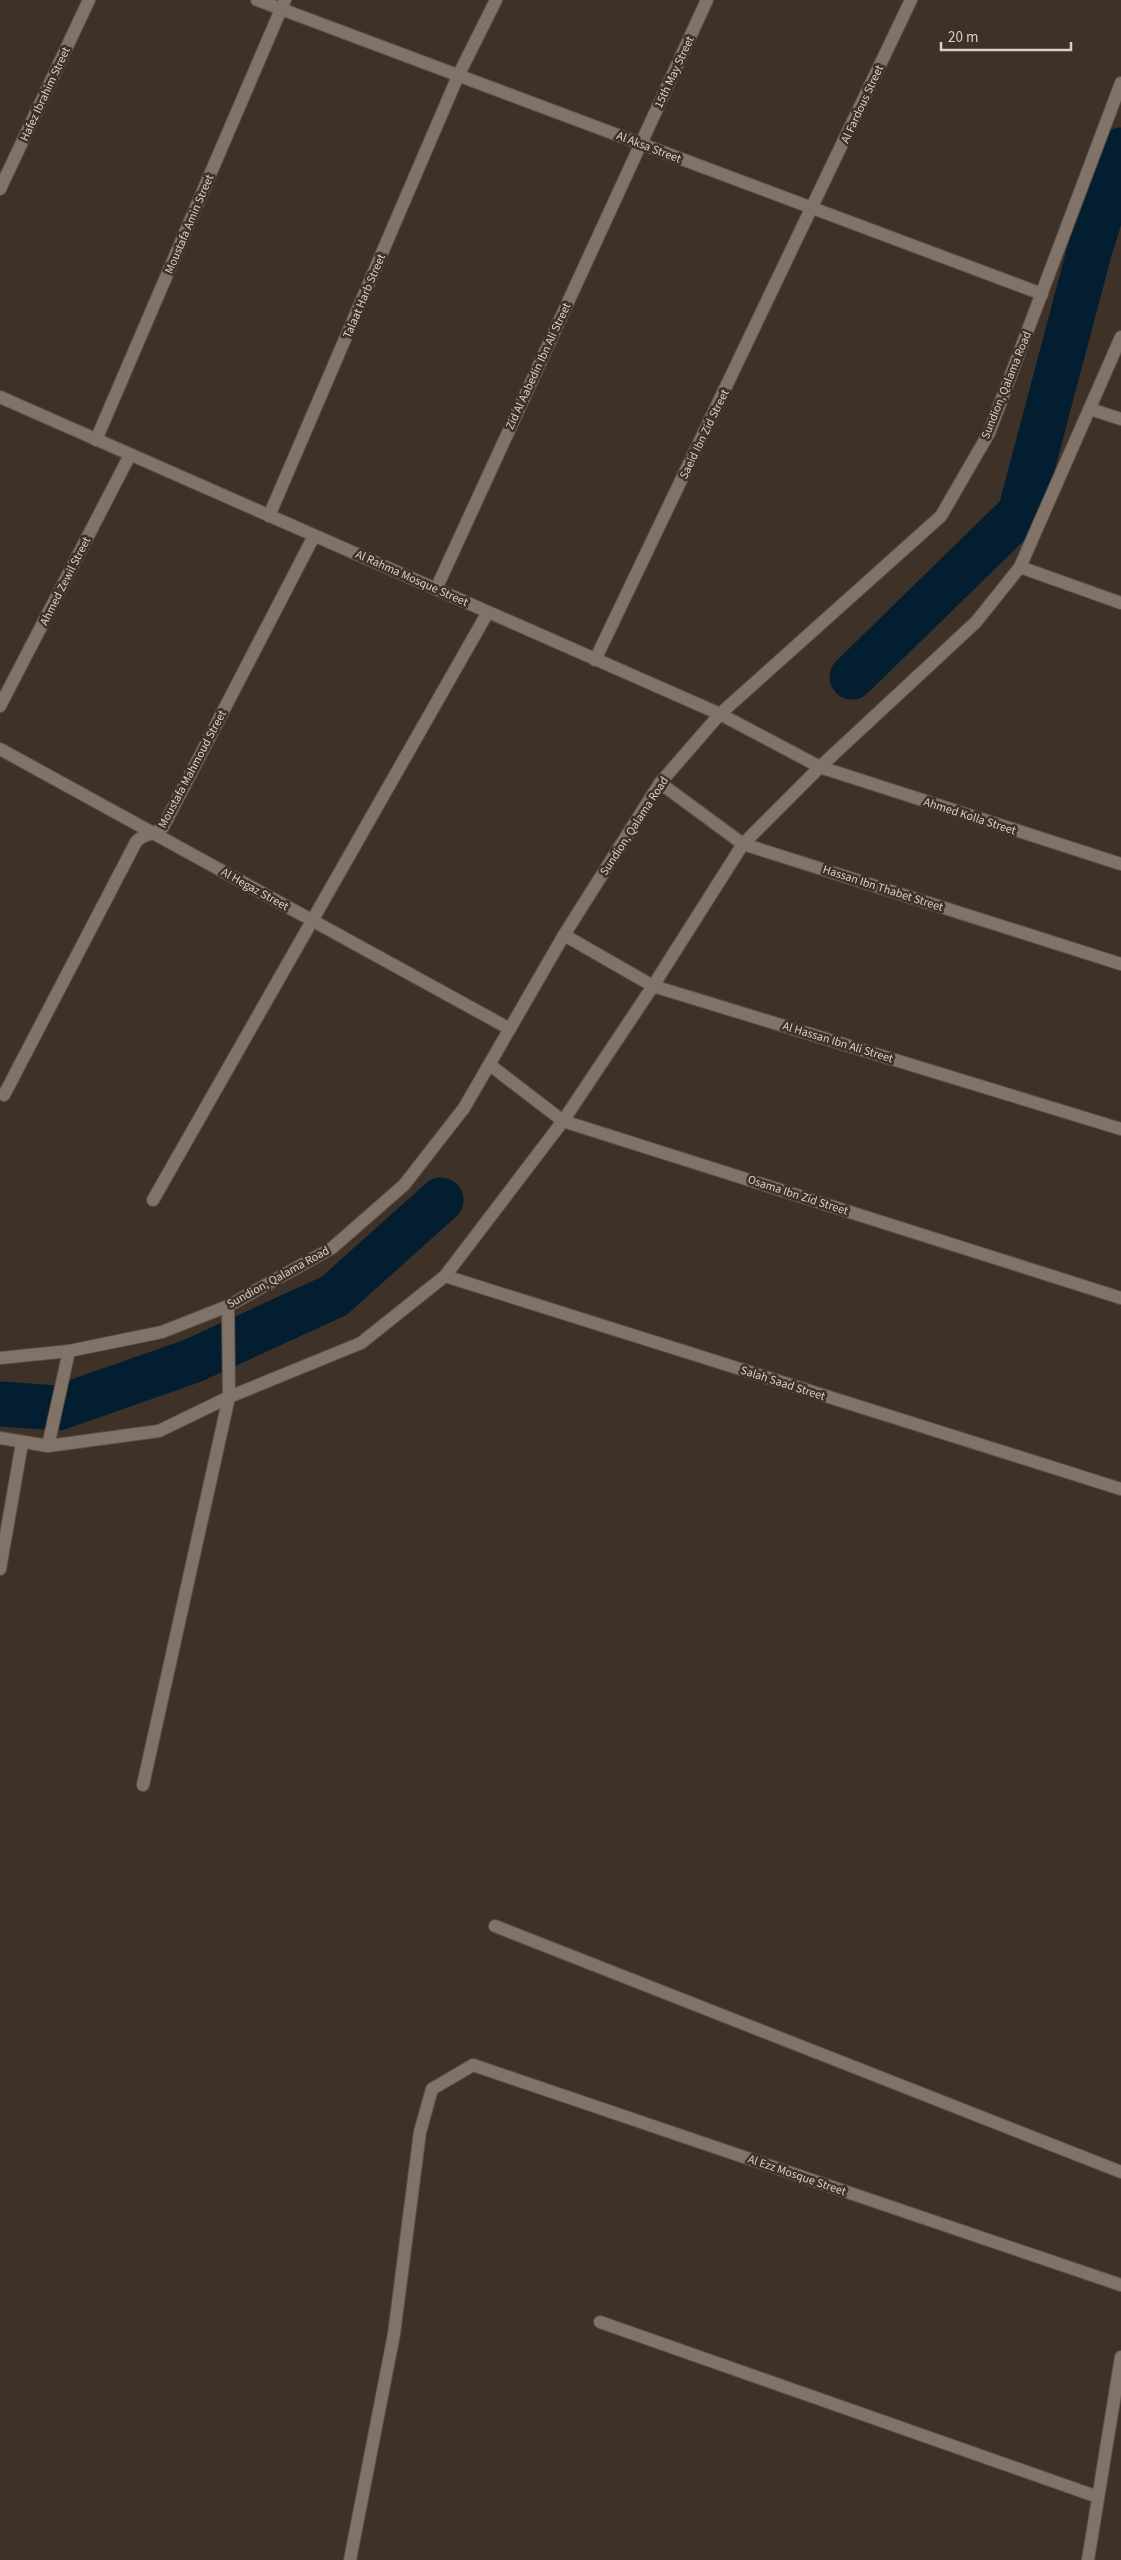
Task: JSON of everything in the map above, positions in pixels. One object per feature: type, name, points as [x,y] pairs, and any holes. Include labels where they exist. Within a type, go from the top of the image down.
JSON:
[{"type":"street","name":"Hafez Ibrahim Street","points":[[0,189],[89,0]]},
{"type":"street","name":"Al Aksa Street","points":[[257,0],[283,4],[458,76],[1042,294]]},
{"type":"street","name":"Talaat Harb Street","points":[[269,516],[458,76],[496,0]]},
{"type":"street","name":"15th May Street","points":[[640,144],[708,0]]},
{"type":"street","name":"Al Fardous Street","points":[[813,208],[911,0]]},
{"type":"street","name":"Moustafa Amin Street","points":[[96,440],[283,4]]},
{"type":"street","name":"Sundion, Qalama Road","points":[[0,1358],[68,1351],[162,1332],[228,1306],[332,1248],[404,1185],[464,1108],[564,935],[660,783],[720,714],[941,516],[989,433],[1121,84]]},
{"type":"street","name":"Zid Al Aabedin Ibn Ali Street","points":[[436,589],[640,144]]},
{"type":"street","name":"Saeid Ibn Zid Street","points":[[595,660],[813,208]]},
{"type":"street","points":[[0,1438],[48,1446],[159,1431],[229,1397],[361,1344],[445,1276],[563,1120],[653,986],[743,844],[820,767],[976,622],[1020,567],[1121,338]]},
{"type":"street","name":"Al Rahma Mosque Street","points":[[0,397],[720,714],[820,767]]},
{"type":"street","points":[[1090,409],[1121,419]]},
{"type":"street","name":"Ahmed Zewil Street","points":[[0,706],[130,455]]},
{"type":"street","name":"Moustafa Mahmoud Street","points":[[4,1095],[136,842],[144,834],[155,833],[163,827],[314,536]]},
{"type":"street","points":[[1020,567],[1121,603]]},
{"type":"street","points":[[153,1200],[488,612]]},
{"type":"street","name":"Al Hegaz Street","points":[[0,750],[155,833],[510,1029]]},
{"type":"street","name":"Ahmed Kolla Street","points":[[820,767],[1121,864]]},
{"type":"street","name":"Hassan Ibn Thabet Street","points":[[660,783],[743,844],[1121,964]]},
{"type":"street","name":"Al Hassan Ibn Ali Street","points":[[564,935],[653,986],[1121,1129]]},
{"type":"street","name":"Osama Ibn Zid Street","points":[[490,1064],[563,1120],[1121,1298]]},
{"type":"street","name":"Salah Saad Street","points":[[445,1276],[1121,1489]]},
{"type":"street","points":[[143,1785],[229,1397],[228,1306]]},
{"type":"street","points":[[48,1446],[68,1351]]},
{"type":"street","points":[[0,1569],[22,1443]]},
{"type":"street","points":[[495,1926],[1121,2172]]},
{"type":"street","name":"Al Ezz Mosque Street","points":[[350,2560],[394,2334],[420,2132],[432,2089],[473,2065],[1121,2285]]},
{"type":"street","points":[[600,2322],[1098,2497]]},
{"type":"street","points":[[1088,2560],[1121,2357]]},
{"type":"waterway","points":[[852,677],[1020,513],[1090,249],[1121,150]]},
{"type":"waterway","points":[[0,1404],[58,1408],[192,1361],[334,1296],[441,1200]]}]
